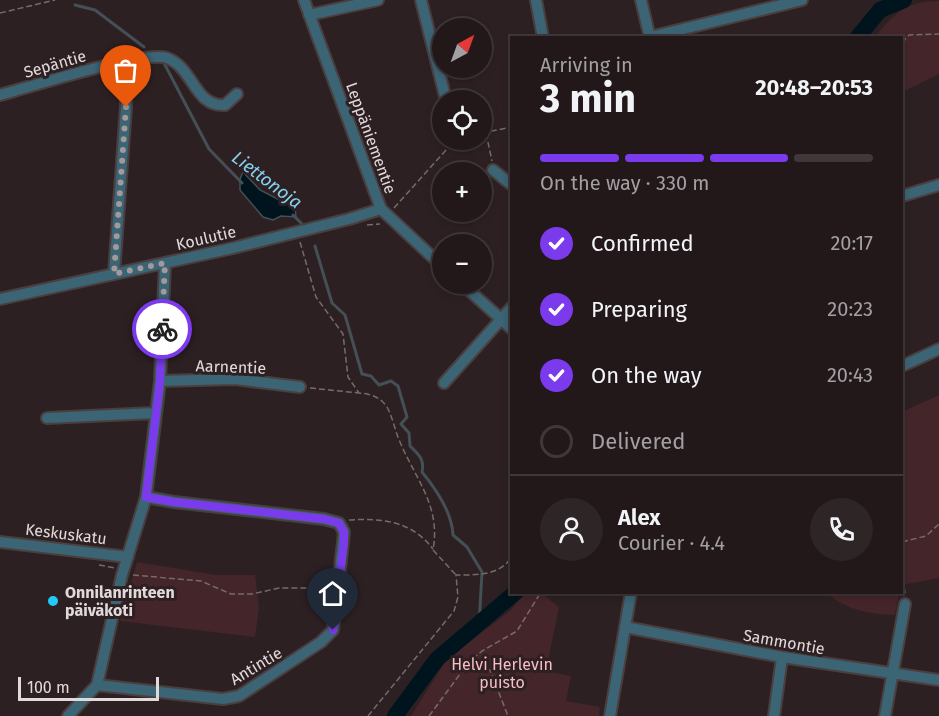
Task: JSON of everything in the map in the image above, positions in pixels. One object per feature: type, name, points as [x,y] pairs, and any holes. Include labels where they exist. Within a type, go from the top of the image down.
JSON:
[{"type":"street","name":"Leppäniementie","points":[[304,0],[385,213],[432,257]]},
{"type":"street","points":[[309,15],[378,0]]},
{"type":"street","points":[[421,0],[444,90]]},
{"type":"street","points":[[536,0],[543,36]]},
{"type":"street","points":[[640,0],[650,36]]},
{"type":"street","points":[[654,36],[802,0]]},
{"type":"street","name":"Sepäntie","points":[[0,95],[102,66],[150,57],[169,59],[184,70],[204,100],[214,106],[225,105],[237,94]]},
{"type":"street","points":[[114,274],[126,107],[125,63]]},
{"type":"street","points":[[493,170],[510,183]]},
{"type":"street","points":[[903,196],[939,185]]},
{"type":"street","name":"Koulutie","points":[[0,299],[349,219],[385,213]]},
{"type":"street","points":[[68,716],[97,685],[118,575],[146,497],[154,413],[160,381],[165,263]]},
{"type":"street","points":[[473,294],[510,327]]},
{"type":"street","points":[[444,383],[510,309]]},
{"type":"street","points":[[903,366],[939,349]]},
{"type":"street","name":"Aarnentie","points":[[160,381],[235,379],[300,387]]},
{"type":"street","points":[[47,418],[154,413]]},
{"type":"street","points":[[146,497],[324,519],[339,523]]},
{"type":"street","name":"Antintie","points":[[97,685],[224,699],[238,696],[329,636],[333,630],[344,532],[339,523]]},
{"type":"street","name":"Keskuskatu","points":[[0,542],[123,557]]},
{"type":"street","points":[[610,716],[631,594]]},
{"type":"street","points":[[885,716],[905,604]]},
{"type":"street","name":"Sammontie","points":[[625,627],[782,657],[939,680]]},
{"type":"street","points":[[774,716],[782,657]]},
{"type":"path","points":[[0,13],[55,0]]},
{"type":"path","points":[[903,42],[909,35],[939,34]]},
{"type":"path","points":[[492,132],[510,127]]},
{"type":"path","points":[[385,213],[445,150]]},
{"type":"path","points":[[489,150],[493,170]]},
{"type":"path","points":[[299,240],[316,297],[343,334],[348,377],[359,393]]},
{"type":"path","points":[[300,387],[374,394],[386,406],[399,442],[432,508],[437,529],[433,550]]},
{"type":"path","points":[[339,523],[349,519],[374,520],[416,530],[456,575],[458,597],[454,610],[368,716]]},
{"type":"path","points":[[903,542],[926,536],[939,524]]},
{"type":"path","points":[[123,557],[118,575],[201,582],[231,594],[252,594],[301,586],[338,589]]},
{"type":"path","points":[[456,575],[485,574],[500,569],[510,558]]},
{"type":"path","points":[[903,582],[905,604]]},
{"type":"path","points":[[429,716],[469,662],[488,647],[517,630],[526,621],[540,594]]},
{"type":"path","points":[[469,662],[490,670],[508,716]]},
{"type":"green space","points":[[928,1],[939,1],[939,74],[903,92],[903,36],[876,36],[901,10]]},
{"type":"green space","points":[[939,395],[939,578],[903,585],[903,412]]},
{"type":"green space","points":[[137,562],[216,575],[255,575],[259,608],[255,637],[120,621]]},
{"type":"green space","name":"Helvi Herlevin puisto","points":[[523,594],[542,594],[559,607],[546,671],[571,676],[566,701],[600,707],[599,716],[411,716],[447,659],[510,611]]},
{"type":"green space","points":[[830,594],[899,594],[895,615],[854,609],[831,597]]},
{"type":"water","points":[[243,172],[260,190],[295,208],[296,217],[281,216],[273,220],[263,217],[240,190],[240,179]]},
{"type":"waterway","points":[[859,36],[880,10],[904,0]]},
{"type":"waterway","name":"Liettonoja","points":[[75,5],[95,10],[144,47]]},
{"type":"waterway","name":"Liettonoja","points":[[164,63],[209,149],[242,183]]},
{"type":"waterway","name":"Liettonoja","points":[[293,215],[302,224]]},
{"type":"waterway","name":"Liettonoja","points":[[315,246],[332,303],[345,315],[362,374],[371,376],[379,385],[391,381],[398,386],[407,417],[401,424],[409,433],[410,446],[420,457],[423,464],[422,472],[438,494],[450,518],[453,535],[467,547],[482,572],[479,625]]},
{"type":"waterway","points":[[395,716],[437,659],[514,594]]},
{"type":"way so far","points":[[126,107],[114,274],[165,263],[162,329]]},
{"type":"place","name":"Onnilanrinteen päiväkoti","points":[[53,601]]},
{"type":"route","points":[[162,329],[160,381],[154,413],[146,497],[324,519],[339,523],[344,532],[344,542],[333,630]]}]
